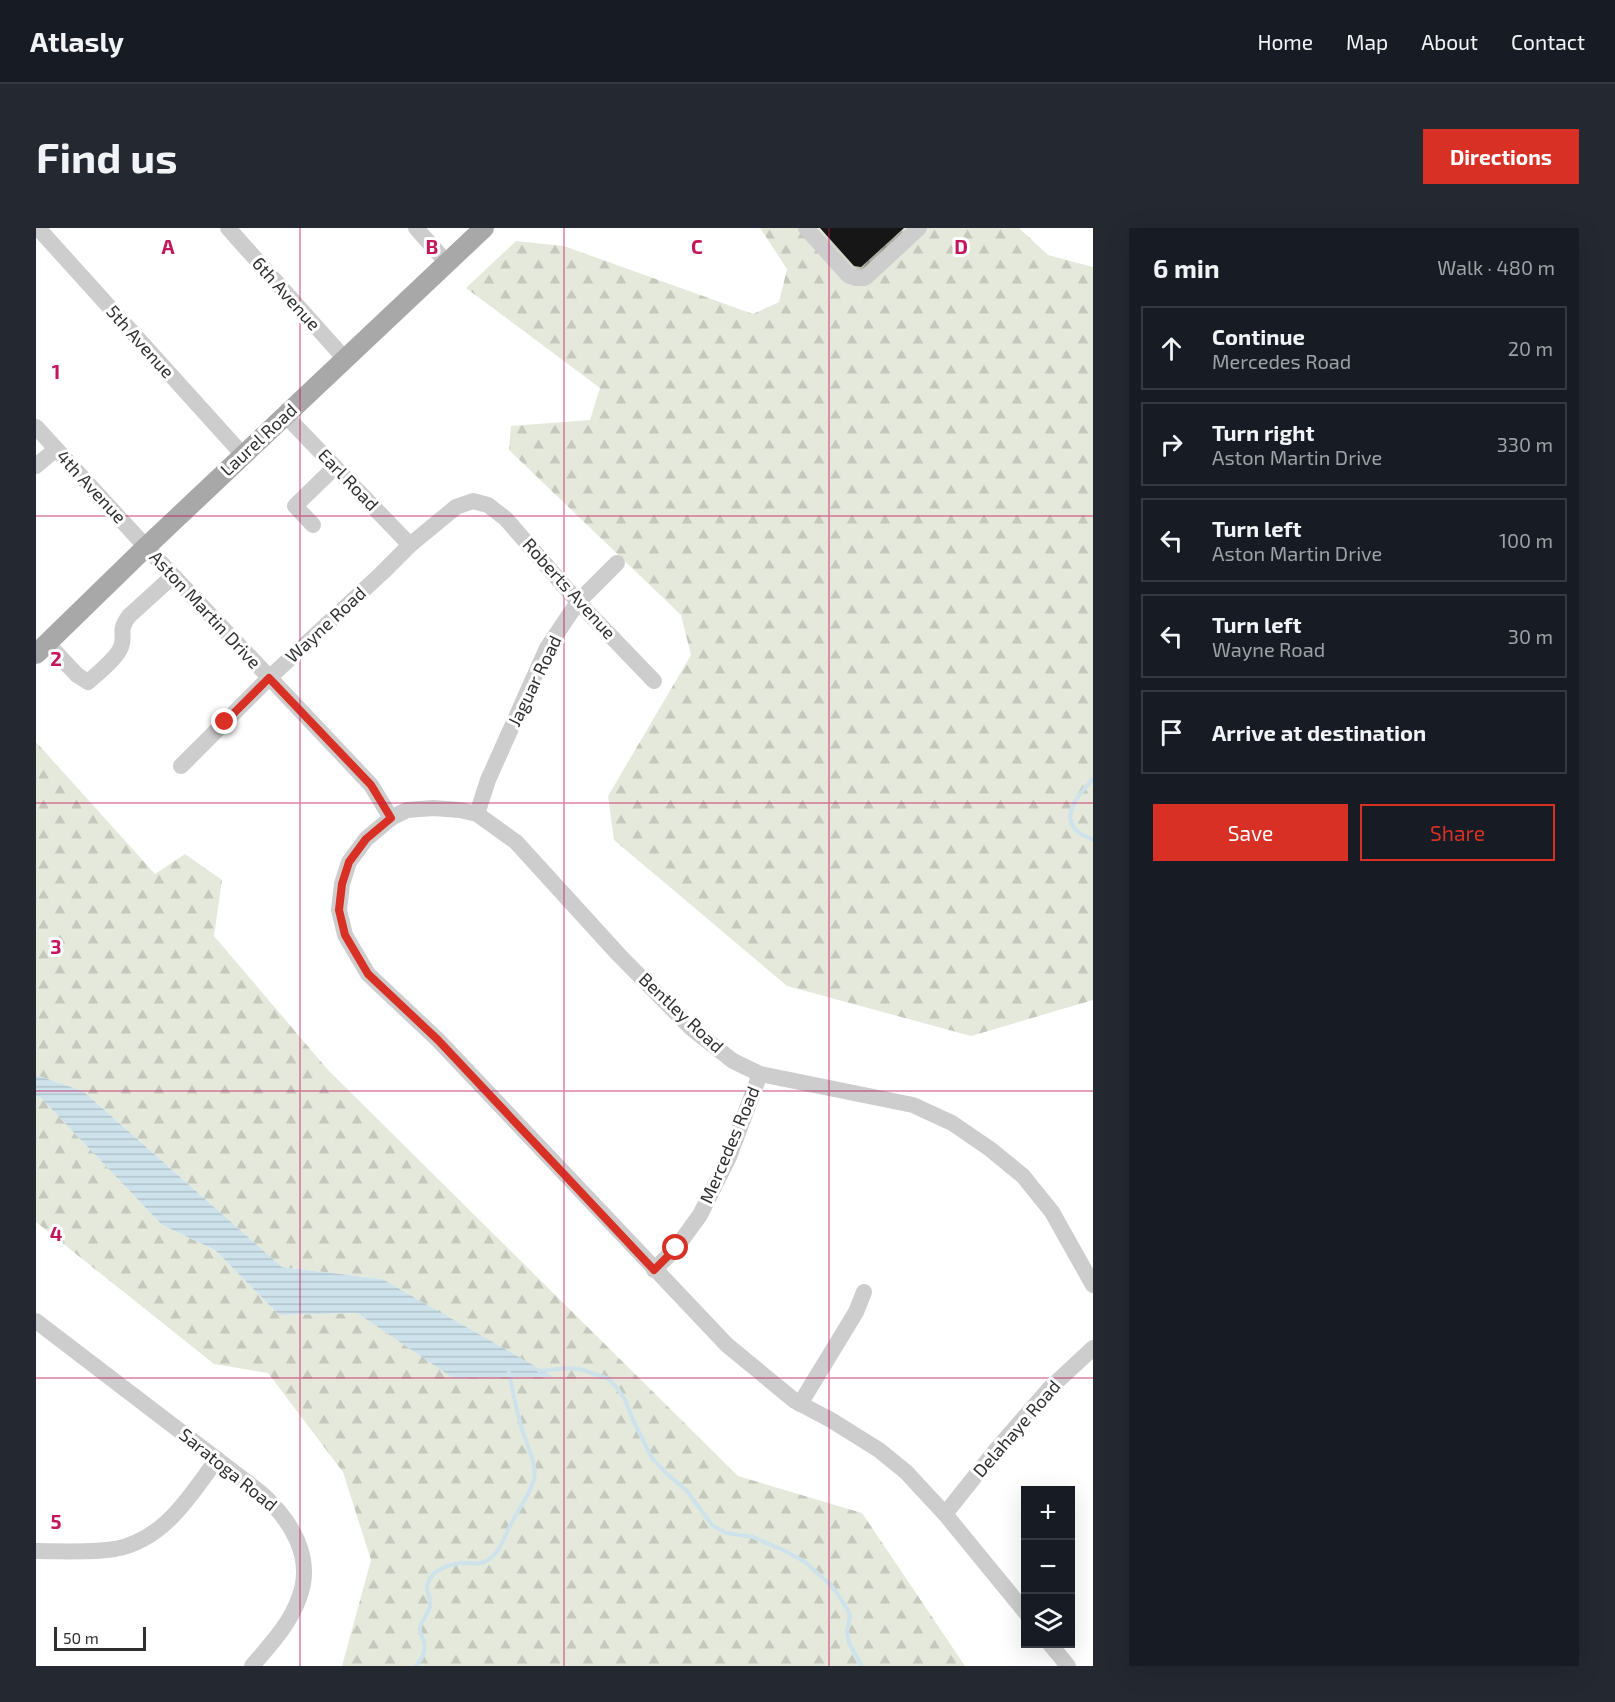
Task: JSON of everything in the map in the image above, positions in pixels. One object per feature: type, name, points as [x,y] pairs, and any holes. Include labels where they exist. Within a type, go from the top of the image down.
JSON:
[{"type":"main road","name":"Laurel Road","points":[[42,649],[146,547],[484,228]]},
{"type":"street","name":"5th Avenue","points":[[38,228],[243,455]]},
{"type":"street","name":"6th Avenue","points":[[228,228],[345,359]]},
{"type":"street","points":[[416,228],[447,263]]},
{"type":"street","points":[[806,228],[848,275],[856,278],[865,278],[919,228]]},
{"type":"street","name":"Earl Road","points":[[285,415],[410,545]]},
{"type":"street","name":"4th Avenue","points":[[36,427],[146,547]]},
{"type":"street","points":[[36,466],[56,449]]},
{"type":"street","points":[[313,525],[295,506],[335,467]]},
{"type":"street","name":"Wayne Road","points":[[181,766],[269,678],[430,526],[456,507],[472,501],[480,503]]},
{"type":"street","name":"Roberts Avenue","points":[[480,503],[488,505],[506,519],[578,602],[654,681]]},
{"type":"street","name":"Aston Martin Drive","points":[[146,547],[371,785],[391,818]]},
{"type":"street","name":"Jaguar Road","points":[[477,814],[488,780],[547,648],[578,602],[617,563]]},
{"type":"street","points":[[42,649],[88,682],[120,650],[121,630],[129,616],[174,576]]},
{"type":"street","name":"Bentley Road","points":[[391,818],[407,810],[433,808],[477,814],[516,842],[619,955],[691,1028],[733,1061],[760,1074],[913,1104],[952,1123],[990,1149],[1023,1176],[1052,1212],[1093,1285]]},
{"type":"street","points":[[391,818],[366,839],[349,862],[342,884],[339,910],[345,935],[368,974],[438,1040],[727,1345],[795,1401],[879,1450],[906,1472],[945,1514],[1021,1607]]},
{"type":"street","name":"Mercedes Road","points":[[654,1270],[676,1248],[700,1215],[729,1157],[760,1074]]},
{"type":"street","points":[[800,1404],[856,1312],[864,1292]]},
{"type":"street","name":"Saratoga Road","points":[[36,1321],[261,1493],[281,1512],[292,1527],[303,1566],[303,1587],[296,1606],[281,1631],[252,1666]]},
{"type":"street","name":"Delahaye Road","points":[[945,1514],[1050,1388],[1093,1347]]},
{"type":"street","points":[[36,1551],[115,1549],[147,1537],[172,1517],[217,1460]]},
{"type":"street","points":[[1053,1648],[1068,1666]]},
{"type":"green space","points":[[760,228],[1019,228],[1048,255],[1093,267],[1093,1000],[971,1036],[787,986],[614,840],[608,796],[691,655],[681,615],[509,450],[511,426],[590,420],[600,388],[466,288],[516,241],[564,246],[753,314],[779,302],[787,269]]},
{"type":"green space","points":[[36,742],[155,874],[185,854],[222,880],[214,936],[328,1070],[738,1476],[862,1513],[965,1666],[342,1666],[371,1560],[343,1472],[268,1373],[214,1364],[36,1222],[36,1096],[41,1098],[162,1225],[215,1250],[279,1315],[357,1313],[454,1378],[382,1279],[282,1267],[83,1091],[36,1075]]},
{"type":"water","points":[[36,1075],[83,1091],[282,1267],[382,1279],[554,1377],[453,1378],[357,1313],[279,1315],[215,1250],[162,1225],[41,1098],[36,1096]]},
{"type":"building","points":[[820,228],[904,228],[861,267],[854,266]]},
{"type":"waterway","points":[[1093,779],[1074,803],[1070,817],[1076,830],[1093,840]]},
{"type":"waterway","points":[[539,1371],[570,1368],[609,1379],[625,1400],[652,1458],[687,1491],[712,1525],[726,1533],[753,1537],[787,1552],[805,1562],[832,1586],[848,1610],[850,1616],[847,1631],[849,1643],[862,1666]]},
{"type":"waterway","points":[[416,1666],[424,1651],[425,1644],[420,1630],[430,1606],[427,1587],[431,1577],[451,1565],[480,1563],[491,1558],[501,1545],[534,1479],[533,1462],[519,1420],[509,1372]]},
{"type":"route","points":[[225,722],[269,678],[371,785],[391,818],[366,839],[349,862],[342,884],[339,910],[345,935],[368,974],[438,1040],[654,1270],[676,1248]]}]
